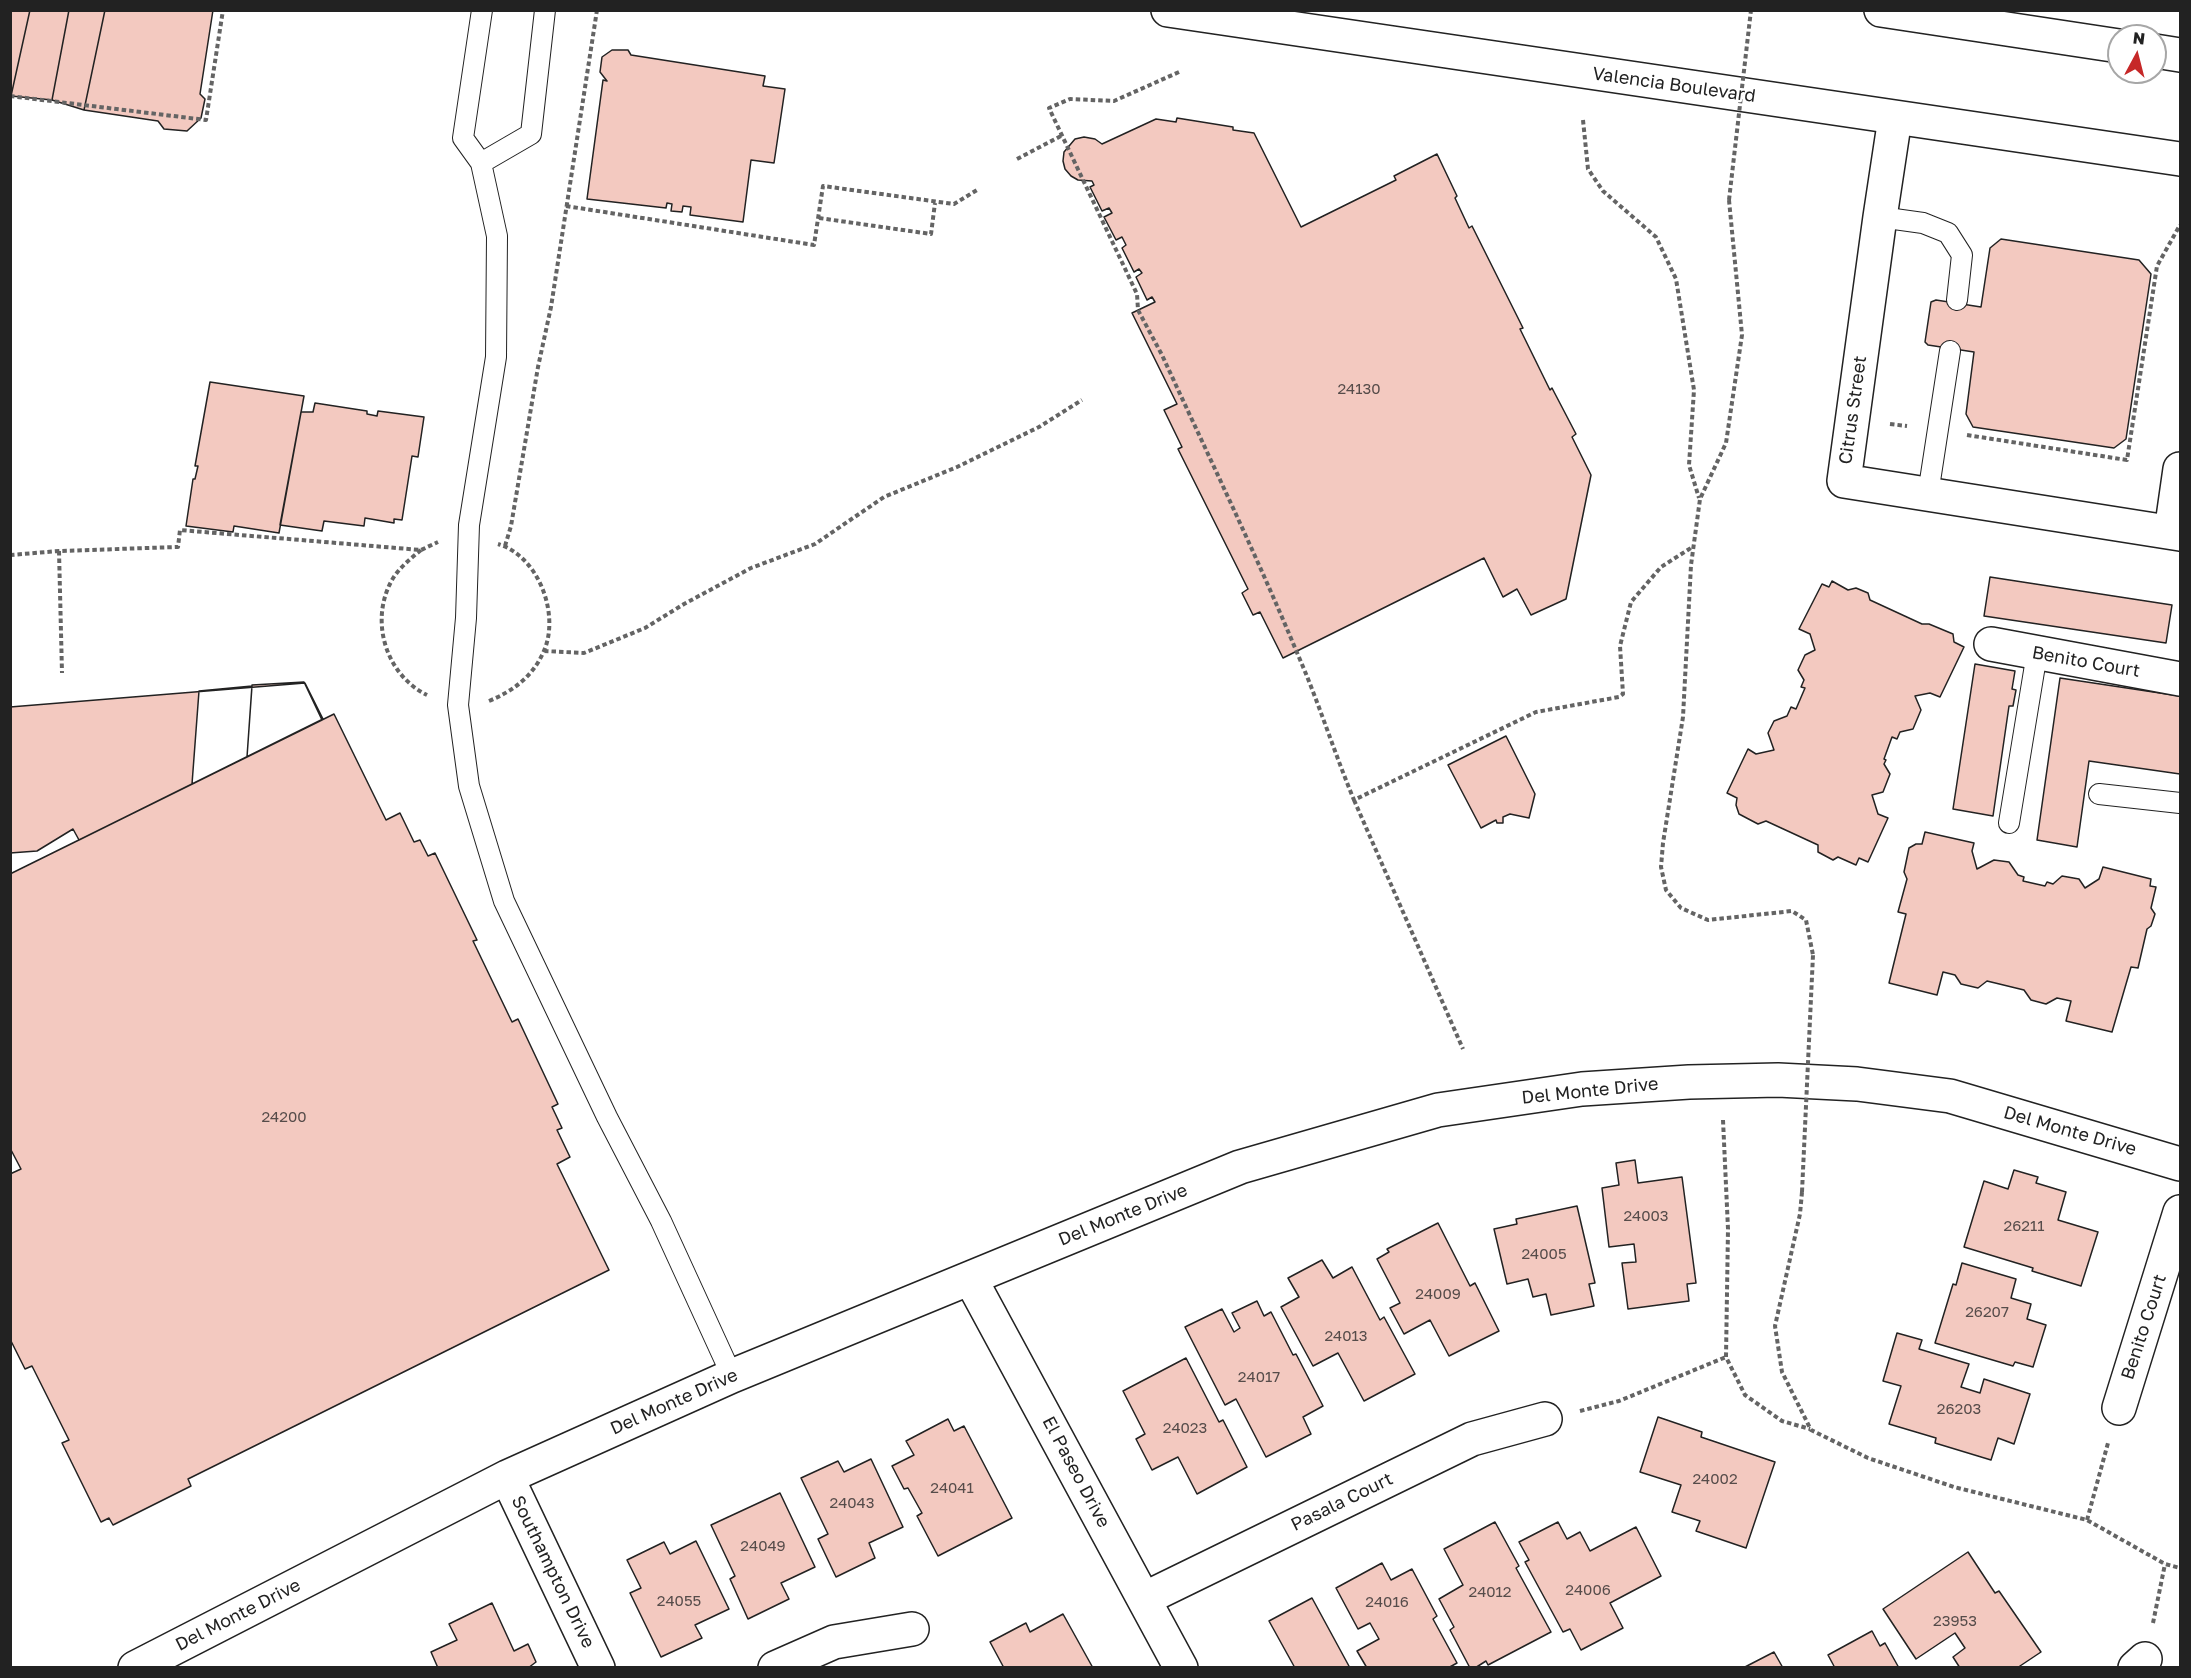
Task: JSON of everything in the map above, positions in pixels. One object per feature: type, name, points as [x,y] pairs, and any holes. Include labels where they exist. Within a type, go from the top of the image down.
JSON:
[{"type":"street","name":"Valencia Boulevard","points":[[1168,10],[2181,159]]},
{"type":"street","points":[[1881,10],[2107,44]]},
{"type":"street","name":"Citrus Street","points":[[1895,118],[1844,481],[2176,533],[2181,469]]},
{"type":"street","name":"Benito Court","points":[[1991,644],[2181,679]]},
{"type":"street","name":"Del Monte Drive","points":[[135,1668],[507,1477],[732,1376],[1240,1167],[1438,1110],[1582,1089],[1689,1082],[1767,1080],[1857,1084],[1950,1096],[2181,1164]]},
{"type":"street","name":"Benito Court","points":[[2119,1408],[2181,1212]]},
{"type":"street","name":"El Paseo Drive","points":[[970,1278],[1181,1668]]},
{"type":"street","name":"Pasala Court","points":[[1144,1599],[1472,1438],[1545,1419]]},
{"type":"street","name":"Southampton Drive","points":[[507,1477],[598,1668]]},
{"type":"street","points":[[775,1668],[834,1642],[912,1629]]},
{"type":"lane","points":[[482,10],[463,138],[481,163],[497,236],[496,357],[469,525],[458,705],[470,786],[504,901],[661,1221],[732,1376]]},
{"type":"lane","points":[[481,163],[531,134],[545,10]]},
{"type":"lane","points":[[1880,217],[1923,223],[1948,233],[1962,255],[1958,300]]},
{"type":"lane","points":[[1928,494],[1950,351]]},
{"type":"lane","points":[[2009,824],[2037,653]]},
{"type":"lane","points":[[2099,794],[2181,803]]},
{"type":"path","points":[[10,96],[206,120],[223,10]]},
{"type":"path","points":[[505,546],[511,526],[538,367],[551,307],[597,10]]},
{"type":"path","points":[[1751,10],[1729,200],[1742,335],[1726,443],[1700,499],[1694,546],[1683,717],[1661,867],[1665,890],[1681,908],[1708,920],[1792,911],[1806,920],[1814,955],[1802,1192],[1800,1214],[1775,1326],[1782,1372],[1811,1430]]},
{"type":"path","points":[[1179,72],[1114,101],[1070,99],[1049,108],[1137,294],[1138,310],[1162,355],[1297,652],[1354,800],[1463,1049]]},
{"type":"path","points":[[1583,120],[1588,169],[1603,191],[1656,237],[1676,279],[1694,390],[1689,465],[1700,499]]},
{"type":"path","points":[[1017,159],[1061,136]]},
{"type":"path","points":[[566,206],[814,245],[823,186],[954,204],[977,190]]},
{"type":"path","points":[[819,218],[931,234],[934,203]]},
{"type":"path","points":[[1888,424],[2127,460],[2157,266],[2181,225]]},
{"type":"path","points":[[544,651],[584,653],[645,628],[751,568],[815,544],[884,497],[957,467],[1039,427],[1082,400]]},
{"type":"path","points":[[10,555],[178,547],[180,530],[421,550]]},
{"type":"path","points":[[1354,800],[1536,712],[1619,697],[1623,694],[1620,646],[1631,602],[1661,567],[1694,546]]},
{"type":"path","points":[[59,551],[62,673]]},
{"type":"path","points":[[1723,1120],[1728,1229],[1726,1357],[1745,1395],[1782,1421],[1811,1430],[1868,1458],[1954,1487],[2087,1520],[2165,1564],[2181,1568]]},
{"type":"path","points":[[1545,1419],[1619,1401],[1726,1357]]},
{"type":"path","points":[[2087,1520],[2119,1408]]},
{"type":"path","points":[[2140,1663],[2165,1564]]},
{"type":"building","points":[[10,10],[30,10],[11,96],[10,96]]},
{"type":"building","points":[[30,10],[69,10],[52,100],[11,96]]},
{"type":"building","points":[[69,10],[105,10],[84,110],[52,100]]},
{"type":"building","points":[[105,10],[213,10],[200,94],[205,99],[201,118],[187,131],[164,129],[158,121],[84,110]]},
{"type":"building","points":[[612,50],[628,50],[631,55],[765,76],[763,86],[785,89],[774,163],[751,160],[743,222],[690,215],[691,207],[683,206],[682,212],[671,211],[672,204],[667,203],[666,208],[587,199],[603,80],[607,81],[600,72],[602,57]]},
{"type":"building","points":[[1177,118],[1233,127],[1233,130],[1254,133],[1301,227],[1396,180],[1394,176],[1437,154],[1469,228],[1472,226],[1523,328],[1520,329],[1550,390],[1552,388],[1576,434],[1572,437],[1591,475],[1566,599],[1531,615],[1517,589],[1503,597],[1484,558],[1283,658],[1260,612],[1253,615],[1242,593],[1248,589],[1178,449],[1182,447],[1164,410],[1177,404],[1132,313],[1155,302],[1152,297],[1147,300],[1136,277],[1142,273],[1139,269],[1134,272],[1122,248],[1126,245],[1122,237],[1116,240],[1104,217],[1112,213],[1109,208],[1102,211],[1090,187],[1094,185],[1092,181],[1078,180],[1071,176],[1065,169],[1063,161],[1064,152],[1075,139],[1084,137],[1095,139],[1102,144],[1156,119],[1176,122]]},
{"type":"building","points":[[2001,239],[2139,260],[2151,274],[2126,439],[2114,448],[1973,427],[1966,414],[1974,352],[1928,345],[1925,342],[1931,302],[1936,300],[1981,307],[1990,248]]},
{"type":"building","points":[[210,382],[304,396],[279,533],[234,526],[233,532],[186,526],[193,479],[195,479],[198,466],[195,466]]},
{"type":"building","points":[[315,403],[367,411],[367,414],[377,416],[378,411],[424,417],[418,457],[412,456],[402,520],[394,519],[394,523],[365,518],[364,526],[324,521],[322,531],[280,525],[301,412],[313,412]]},
{"type":"building","points":[[1990,577],[2172,605],[2166,643],[1984,616]]},
{"type":"building","points":[[1832,581],[1848,590],[1856,588],[1868,593],[1870,600],[1922,624],[1929,624],[1953,634],[1954,642],[1964,647],[1940,697],[1930,693],[1915,696],[1921,710],[1913,729],[1900,732],[1897,739],[1892,737],[1884,759],[1886,760],[1884,764],[1890,774],[1883,792],[1872,795],[1878,814],[1888,818],[1868,862],[1859,858],[1856,865],[1838,857],[1833,860],[1818,852],[1818,845],[1766,821],[1758,824],[1739,814],[1736,805],[1737,798],[1727,793],[1748,749],[1756,754],[1774,750],[1768,733],[1774,721],[1787,716],[1791,707],[1796,709],[1805,688],[1801,687],[1804,680],[1798,670],[1805,655],[1815,650],[1810,634],[1799,629],[1822,584],[1829,587]]},
{"type":"building","points":[[1975,664],[2015,671],[2012,689],[2016,690],[2013,706],[2009,706],[1993,816],[1953,809]]},
{"type":"building","points":[[2060,678],[2180,696],[2180,774],[2089,761],[2077,847],[2037,840]]},
{"type":"building","points":[[304,682],[322,720],[247,757],[252,685]]},
{"type":"building","points":[[305,683],[323,719],[79,840],[73,829],[37,851],[10,853],[10,707]]},
{"type":"building","points":[[252,686],[247,757],[192,784],[199,691]]},
{"type":"building","points":[[334,714],[386,820],[400,813],[414,842],[420,840],[428,856],[435,853],[477,940],[473,941],[512,1022],[518,1019],[558,1104],[552,1107],[562,1128],[557,1130],[570,1157],[557,1164],[609,1270],[188,1479],[191,1486],[113,1525],[109,1518],[101,1522],[62,1443],[69,1440],[32,1366],[25,1369],[10,1339],[10,1174],[21,1169],[10,1148],[10,874]]},
{"type":"building","points":[[1506,736],[1535,794],[1529,818],[1510,814],[1503,817],[1503,823],[1497,823],[1496,820],[1481,828],[1448,765]]},
{"type":"building","points":[[1925,832],[1974,843],[1972,851],[1977,869],[1994,860],[2009,862],[2018,875],[2024,877],[2023,881],[2045,886],[2047,882],[2053,884],[2062,876],[2079,879],[2085,888],[2099,879],[2103,867],[2151,879],[2150,886],[2156,887],[2151,908],[2155,914],[2151,926],[2147,929],[2138,968],[2131,967],[2112,1032],[2066,1021],[2071,1001],[2057,998],[2046,1004],[2031,1000],[2024,990],[1987,981],[1978,988],[1961,984],[1955,975],[1943,972],[1937,995],[1889,983],[1906,914],[1898,912],[1907,879],[1904,872],[1909,848],[1922,844]]},
{"type":"building","points":[[1635,1160],[1638,1183],[1682,1177],[1696,1283],[1687,1284],[1689,1301],[1628,1309],[1622,1263],[1636,1262],[1634,1244],[1609,1247],[1602,1188],[1619,1185],[1616,1163]]},
{"type":"building","points":[[2014,1170],[2038,1177],[2036,1183],[2066,1192],[2058,1220],[2098,1232],[2081,1286],[2032,1271],[2033,1268],[1964,1247],[1984,1181],[2008,1189]]},
{"type":"building","points":[[1577,1206],[1595,1283],[1589,1284],[1594,1306],[1551,1315],[1546,1294],[1533,1297],[1528,1279],[1507,1284],[1494,1229],[1517,1224],[1516,1219]]},
{"type":"building","points":[[1438,1223],[1470,1286],[1475,1283],[1499,1331],[1449,1356],[1430,1320],[1404,1334],[1390,1308],[1400,1303],[1377,1259],[1389,1252],[1387,1249]]},
{"type":"building","points":[[1322,1260],[1333,1278],[1352,1267],[1380,1320],[1384,1317],[1415,1374],[1364,1401],[1338,1353],[1313,1366],[1281,1307],[1299,1297],[1288,1278]]},
{"type":"building","points":[[1962,1263],[2016,1279],[2011,1298],[2031,1304],[2027,1319],[2046,1325],[2033,1367],[2015,1362],[2013,1366],[1935,1343],[1953,1284],[1956,1285]]},
{"type":"building","points":[[1257,1301],[1264,1316],[1271,1312],[1323,1406],[1303,1417],[1311,1434],[1266,1457],[1236,1399],[1225,1405],[1185,1327],[1222,1309],[1234,1332],[1240,1328],[1232,1313]]},
{"type":"building","points":[[1897,1333],[1922,1340],[1919,1349],[1969,1364],[1961,1387],[1980,1393],[1984,1379],[2030,1394],[2014,1444],[1998,1438],[1991,1460],[1935,1443],[1936,1438],[1889,1424],[1901,1386],[1883,1381]]},
{"type":"building","points":[[1186,1358],[1219,1422],[1223,1420],[1247,1467],[1197,1494],[1178,1457],[1152,1470],[1136,1439],[1145,1434],[1123,1391]]},
{"type":"building","points":[[1658,1417],[1702,1432],[1701,1437],[1775,1462],[1746,1548],[1696,1531],[1700,1521],[1672,1512],[1681,1485],[1640,1472]]},
{"type":"building","points":[[948,1419],[954,1431],[964,1426],[1012,1518],[938,1556],[917,1516],[922,1513],[908,1488],[904,1489],[892,1466],[914,1455],[906,1441]]},
{"type":"building","points":[[871,1459],[903,1527],[869,1543],[875,1558],[836,1577],[818,1539],[828,1534],[801,1478],[838,1461],[844,1472]]},
{"type":"building","points":[[780,1493],[815,1567],[781,1583],[789,1599],[748,1619],[730,1579],[735,1576],[711,1525]]},
{"type":"building","points":[[1495,1522],[1519,1566],[1516,1568],[1551,1632],[1488,1665],[1486,1661],[1475,1668],[1470,1668],[1450,1630],[1454,1627],[1439,1599],[1463,1585],[1444,1549]]},
{"type":"building","points":[[1558,1522],[1567,1539],[1580,1532],[1590,1551],[1636,1527],[1661,1576],[1610,1603],[1623,1628],[1581,1650],[1570,1629],[1563,1632],[1525,1562],[1529,1560],[1519,1542]]},
{"type":"building","points":[[696,1541],[729,1609],[695,1625],[702,1638],[661,1657],[630,1593],[641,1588],[627,1560],[664,1542],[670,1554]]},
{"type":"building","points":[[1968,1552],[1995,1593],[1999,1591],[2041,1652],[2017,1668],[1960,1668],[1953,1657],[1965,1648],[1955,1633],[1916,1659],[1883,1609]]},
{"type":"building","points":[[1382,1563],[1391,1580],[1412,1569],[1437,1616],[1433,1619],[1457,1663],[1448,1668],[1367,1668],[1357,1651],[1379,1639],[1370,1623],[1358,1629],[1336,1588]]},
{"type":"building","points":[[1312,1598],[1350,1668],[1295,1668],[1269,1621]]},
{"type":"building","points":[[492,1603],[514,1651],[528,1644],[536,1662],[528,1668],[438,1668],[431,1652],[457,1640],[449,1624]]},
{"type":"building","points":[[1063,1614],[1093,1668],[1004,1668],[990,1642],[1026,1623],[1030,1632]]},
{"type":"building","points":[[1872,1631],[1880,1646],[1885,1643],[1899,1668],[1835,1668],[1828,1655]]},
{"type":"building","points":[[1774,1652],[1783,1668],[1743,1668]]}]
